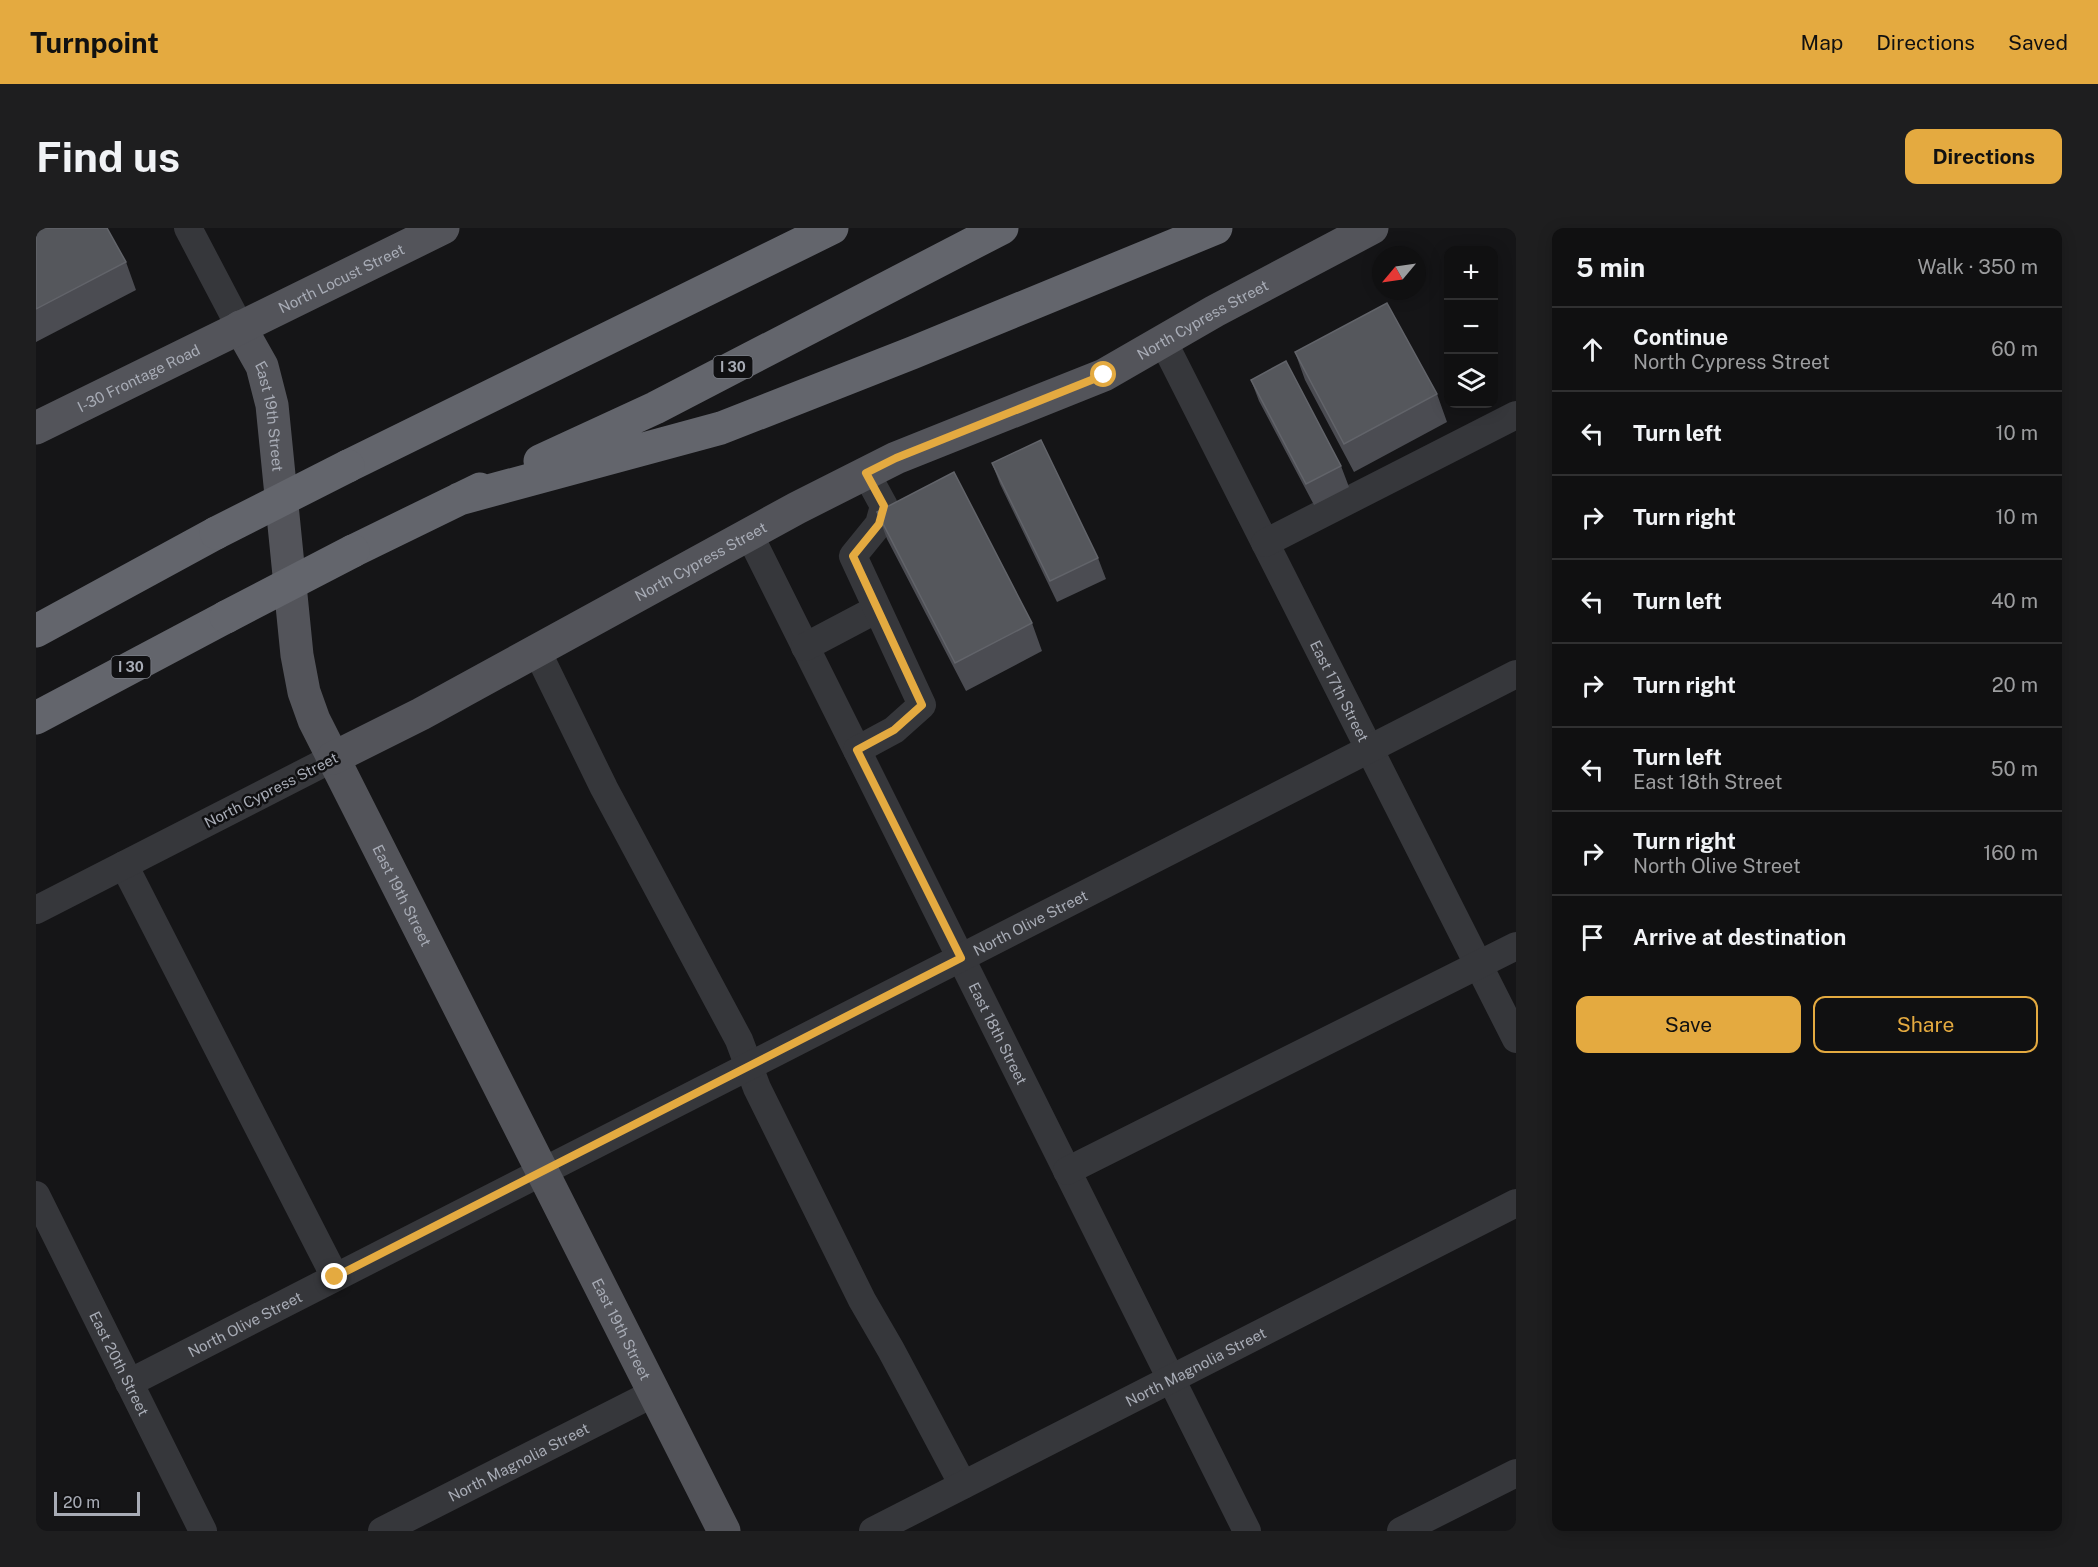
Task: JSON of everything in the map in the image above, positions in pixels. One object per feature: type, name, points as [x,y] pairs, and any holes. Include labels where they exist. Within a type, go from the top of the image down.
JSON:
[{"type":"highway","points":[[36,630],[216,533],[348,466],[832,228]]},
{"type":"highway","name":"I 30","points":[[36,718],[353,551],[655,408],[1002,228]]},
{"type":"highway","points":[[459,499],[722,428],[1216,228]]},
{"type":"main road","name":"North Locust Street","points":[[240,327],[443,228]]},
{"type":"main road","name":"North Cypress Street","points":[[333,758],[421,714],[749,534],[866,473],[896,458],[1104,375],[1372,228]]},
{"type":"main road","name":"I-30 Frontage Road","points":[[36,428],[166,366],[240,327]]},
{"type":"main road","name":"East 19th Street","points":[[240,327],[262,366],[272,405],[297,655],[307,701],[314,720],[724,1531]]},
{"type":"street","name":"East 19th Street","points":[[193,230],[240,327]]},
{"type":"street","name":"East 17th Street","points":[[1163,341],[1516,1039]]},
{"type":"street","points":[[1265,543],[1516,415]]},
{"type":"street","points":[[857,750],[894,730],[922,705],[853,556],[879,524],[884,506],[866,473]]},
{"type":"street","name":"East 18th Street","points":[[749,534],[1247,1531]]},
{"type":"street","points":[[805,646],[877,609]]},
{"type":"street","points":[[537,651],[604,788],[739,1040],[757,1088],[862,1300],[963,1485]]},
{"type":"street","name":"North Olive Street","points":[[129,1383],[1516,674]]},
{"type":"street","name":"North Cypress Street","points":[[36,910],[333,758]]},
{"type":"street","points":[[124,865],[335,1277]]},
{"type":"street","points":[[1068,1171],[1516,946]]},
{"type":"street","name":"East 20th Street","points":[[36,1196],[202,1531]]},
{"type":"street","name":"North Magnolia Street","points":[[873,1531],[1516,1203]]},
{"type":"street","name":"North Magnolia Street","points":[[382,1531],[654,1393]]},
{"type":"street","points":[[1401,1531],[1516,1473]]},
{"type":"building","points":[[36,228],[107,228],[126,262],[36,309]]},
{"type":"building","points":[[1387,303],[1437,394],[1344,444],[1295,352]]},
{"type":"building","points":[[1286,361],[1341,466],[1306,484],[1251,380]]},
{"type":"building","points":[[1041,440],[1098,558],[1050,581],[992,463]]},
{"type":"building","points":[[954,472],[1032,623],[955,663],[877,512]]},
{"type":"route","points":[[335,1277],[961,958],[857,750],[894,730],[922,705],[853,556],[879,524],[884,506],[866,473],[896,458],[1104,375]]}]
